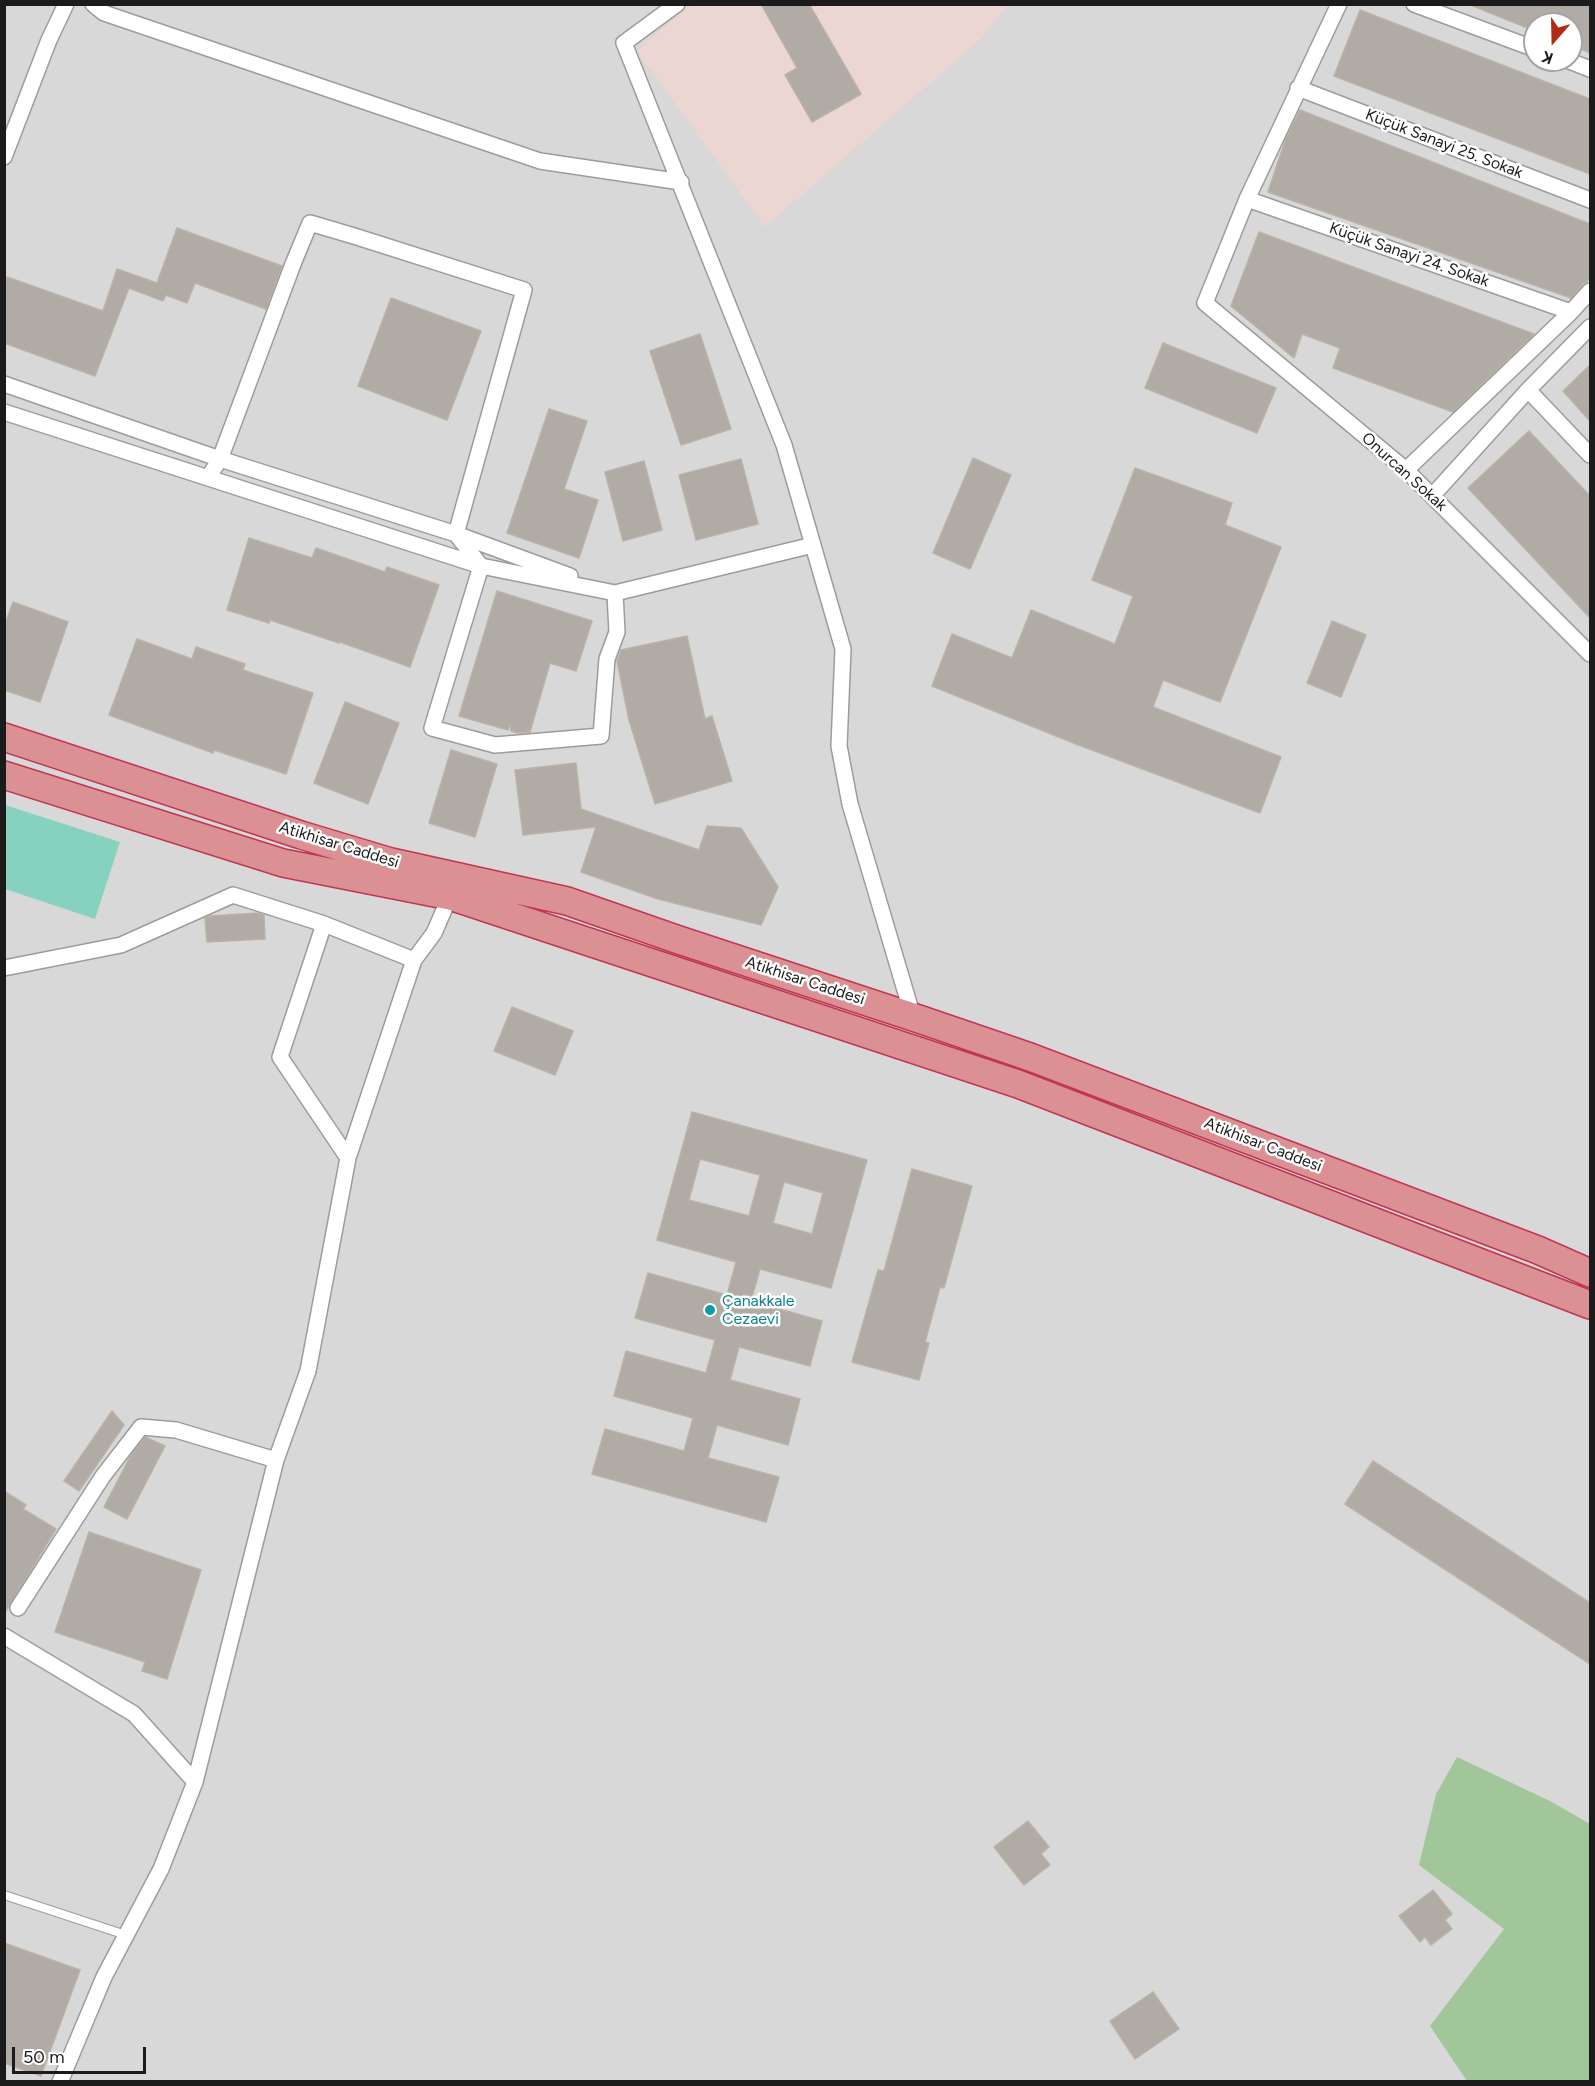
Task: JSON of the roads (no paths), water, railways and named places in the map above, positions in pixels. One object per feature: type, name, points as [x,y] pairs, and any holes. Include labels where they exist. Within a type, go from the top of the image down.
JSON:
[{"type":"highway","name":"Atikhisar Caddesi","points":[[4,737],[301,835],[391,861],[567,901],[913,1017],[1051,1065],[1538,1250],[1590,1273]]},
{"type":"highway","name":"Atikhisar Caddesi","points":[[4,775],[283,863],[450,896],[1018,1084],[1590,1305]]},
{"type":"highway","points":[[668,968],[675,939]]},
{"type":"street","points":[[4,157],[49,40],[66,4]]},
{"type":"street","points":[[93,4],[104,13],[540,161],[681,182]]},
{"type":"street","points":[[677,4],[624,43],[784,445],[843,649],[839,746],[850,804],[913,1017]]},
{"type":"street","points":[[1247,199],[1339,4]]},
{"type":"street","points":[[1414,4],[1523,45]]},
{"type":"street","name":"Küçük Sanayi 25. Sokak","points":[[1298,88],[1590,200]]},
{"type":"street","name":"Onurcan Sokak","points":[[1247,199],[1205,303],[1406,470],[1590,654]]},
{"type":"street","name":"Küçük Sanayi 24. Sokak","points":[[1247,199],[1571,312]]},
{"type":"street","points":[[208,478],[220,459],[310,224],[524,290],[456,534]]},
{"type":"street","points":[[1406,470],[1571,312],[1590,291]]},
{"type":"street","points":[[1433,495],[1528,390],[1590,327]]},
{"type":"street","points":[[4,384],[220,459],[456,534],[615,593]]},
{"type":"street","points":[[1528,390],[1590,455]]},
{"type":"street","points":[[4,412],[481,566],[615,593],[813,545]]},
{"type":"street","points":[[456,534],[481,566]]},
{"type":"street","points":[[481,566],[432,728],[495,745],[601,736],[607,659],[617,632],[615,593]]},
{"type":"street","points":[[4,968],[121,945],[233,895],[324,924],[414,960]]},
{"type":"street","points":[[60,2082],[104,1977],[161,1869],[195,1782],[276,1460],[308,1371],[348,1158],[414,960],[434,933],[450,896]]},
{"type":"street","points":[[324,924],[280,1057],[348,1158]]},
{"type":"street","points":[[18,1608],[103,1476],[141,1426],[176,1430],[276,1460]]},
{"type":"street","points":[[4,1636],[134,1714],[195,1782]]},
{"type":"lane","points":[[4,1895],[126,1935]]},
{"type":"place","name":"Çanakkale Cezaevi","points":[[710,1310]]}]
